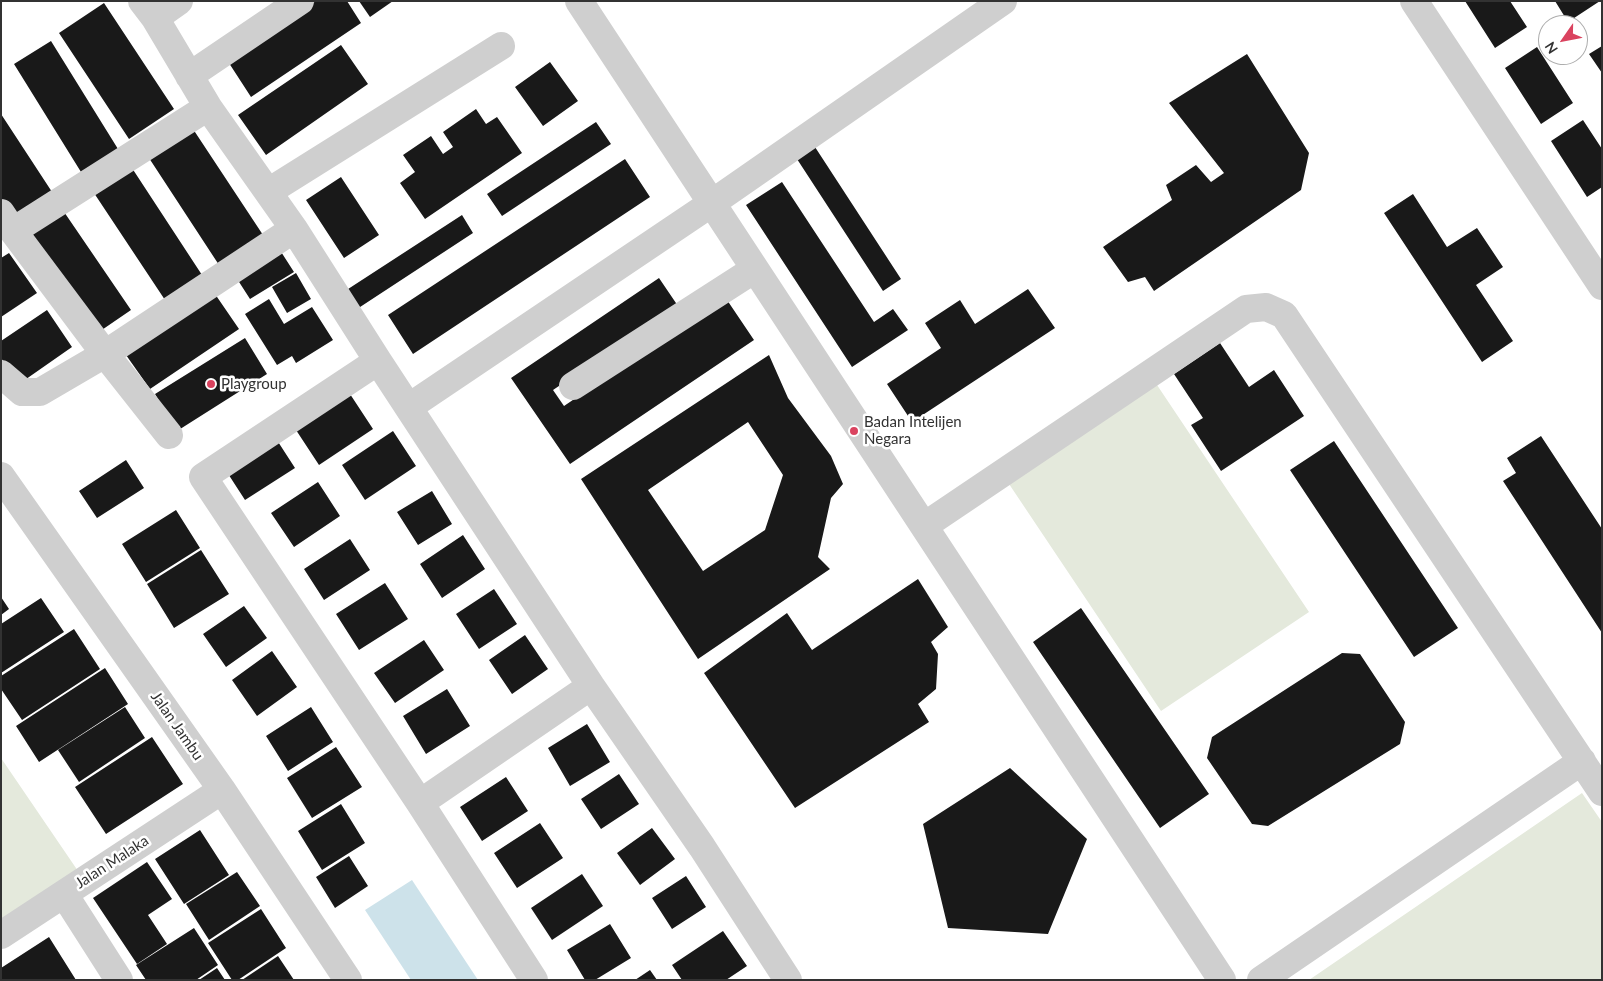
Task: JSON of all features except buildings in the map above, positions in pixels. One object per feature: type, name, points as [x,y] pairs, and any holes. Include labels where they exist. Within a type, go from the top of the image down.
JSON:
[{"type":"street","points":[[179,1],[148,10],[208,107],[294,229],[591,686],[702,847],[788,980]]},
{"type":"street","points":[[190,76],[300,1]]},
{"type":"street","points":[[579,1],[1222,980]]},
{"type":"street","points":[[409,407],[712,203],[1003,1]]},
{"type":"street","points":[[1414,1],[1602,286]]},
{"type":"street","points":[[268,192],[501,46]]},
{"type":"street","points":[[169,434],[105,354],[7,222],[208,107]]},
{"type":"street","points":[[1,374],[22,392],[40,392],[105,354],[294,229]]},
{"type":"street","points":[[573,386],[755,269]]},
{"type":"street","points":[[924,526],[1246,310],[1266,308],[1284,315],[1602,792]]},
{"type":"street","points":[[378,361],[203,477],[420,804],[534,980]]},
{"type":"street","name":"Jalan Jambu","points":[[1,476],[222,790],[348,980]]},
{"type":"street","points":[[420,804],[591,686]]},
{"type":"street","points":[[1261,980],[1582,761]]},
{"type":"street","name":"Jalan Malaka","points":[[1,935],[222,790]]},
{"type":"street","points":[[64,894],[119,980]]},
{"type":"shaded area","points":[[1153,379],[1309,612],[1161,711],[1005,478]]},
{"type":"shaded area","points":[[1,758],[78,871],[1,922]]},
{"type":"shaded area","points":[[1582,793],[1602,822],[1602,980],[1309,980]]},
{"type":"water","points":[[412,880],[478,980],[411,980],[365,910]]},
{"type":"place","name":"Playgroup","points":[[211,384]]},
{"type":"place","name":"Badan Intelijen Negara","points":[[854,431]]}]
